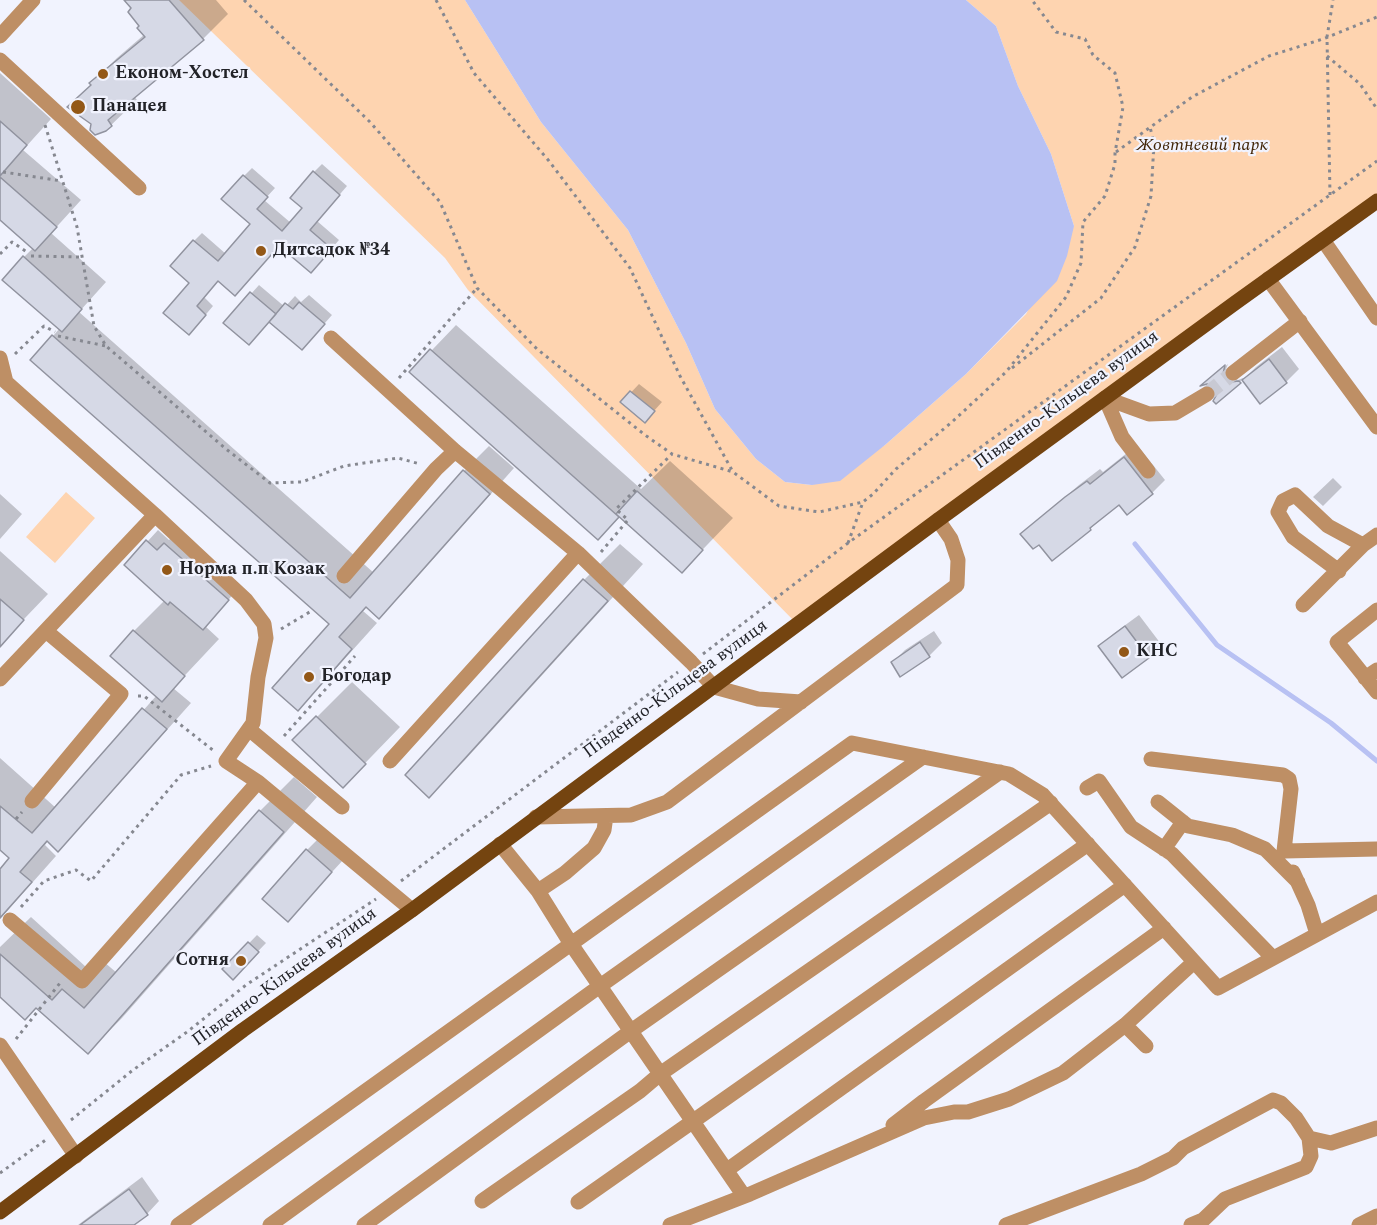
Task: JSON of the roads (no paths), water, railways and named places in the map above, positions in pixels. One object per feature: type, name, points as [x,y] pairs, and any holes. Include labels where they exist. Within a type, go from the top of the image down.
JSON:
[{"type":"main road","name":"Південно-Кільцева вулиця","points":[[0,1212],[243,1030],[412,910],[938,520],[1377,201]]},
{"type":"lane","points":[[0,36],[33,0]]},
{"type":"lane","points":[[0,60],[139,188]]},
{"type":"lane","points":[[1323,240],[1362,300],[1377,318]]},
{"type":"lane","points":[[1268,279],[1377,427]]},
{"type":"lane","points":[[1233,373],[1300,321]]},
{"type":"lane","points":[[331,338],[455,451],[578,553],[714,687],[758,699],[801,702]]},
{"type":"lane","points":[[1,362],[6,382],[246,600],[264,624],[266,638],[258,677],[253,723],[226,761],[258,782],[412,910]]},
{"type":"lane","points":[[1105,398],[1149,414],[1175,414],[1207,394]]},
{"type":"lane","points":[[1105,398],[1122,437],[1148,471]]},
{"type":"lane","points":[[344,576],[436,469],[455,451]]},
{"type":"lane","points":[[1338,571],[1293,537],[1278,512],[1283,501],[1294,495],[1328,526],[1363,545]]},
{"type":"lane","points":[[0,680],[155,515]]},
{"type":"lane","points":[[536,817],[631,815],[667,802],[957,585],[958,560],[951,538],[938,520]]},
{"type":"lane","points":[[1303,605],[1363,545],[1377,535]]},
{"type":"lane","points":[[390,761],[578,553]]},
{"type":"lane","points":[[1377,610],[1337,642],[1371,674],[1377,692]]},
{"type":"lane","points":[[32,801],[121,694],[46,631]]},
{"type":"lane","points":[[250,730],[342,807]]},
{"type":"lane","points":[[177,1225],[852,743],[1009,774],[1043,795],[1218,988],[1377,902]]},
{"type":"lane","points":[[270,1225],[600,986],[923,757]]},
{"type":"lane","points":[[1150,759],[1283,775],[1289,779],[1291,789],[1284,851],[1308,905],[1317,934]]},
{"type":"lane","points":[[364,1225],[631,1031],[1000,772]]},
{"type":"lane","points":[[1087,788],[1099,781],[1131,827],[1172,854],[1273,958]]},
{"type":"lane","points":[[10,920],[82,981],[258,782]]},
{"type":"lane","points":[[1158,802],[1188,826],[1232,835],[1265,849],[1284,851],[1377,849]]},
{"type":"lane","points":[[482,1201],[640,1091],[660,1074],[1050,803]]},
{"type":"lane","points":[[538,891],[566,873],[594,848],[604,830],[606,816]]},
{"type":"lane","points":[[1164,849],[1183,822]]},
{"type":"lane","points":[[500,844],[538,891],[571,944],[744,1196]]},
{"type":"lane","points":[[578,1202],[1088,844]]},
{"type":"lane","points":[[1265,849],[1298,882]]},
{"type":"lane","points":[[727,1170],[1125,885]]},
{"type":"lane","points":[[874,1139],[1164,928]]},
{"type":"lane","points":[[670,1225],[744,1196],[924,1118],[954,1112],[968,1112],[1009,1099],[1063,1073],[1125,1025],[1194,962]]},
{"type":"lane","points":[[1125,1025],[1146,1046]]},
{"type":"lane","points":[[2,1050],[76,1156]]},
{"type":"lane","points":[[1006,1225],[1033,1220],[1141,1174],[1173,1158],[1183,1148],[1273,1100],[1289,1109],[1309,1138],[1311,1156],[1306,1167],[1225,1199],[1203,1220],[1191,1225]]},
{"type":"lane","points":[[1309,1138],[1331,1143],[1377,1128]]},
{"type":"lane","points":[[1359,1225],[1377,1216]]},
{"type":"water","points":[[465,0],[966,0],[996,26],[1018,86],[1051,154],[1074,226],[1067,256],[1057,281],[966,374],[840,481],[812,485],[785,482],[756,459],[715,409],[686,343],[628,230],[541,122]]},
{"type":"waterway","points":[[1135,544],[1217,645],[1331,723],[1377,761]]},
{"type":"tunnel","points":[[1207,394],[1233,373]]},
{"type":"place","name":"Економ-Хостел","points":[[103,74]]},
{"type":"place","name":"Панацея","points":[[78,107]]},
{"type":"place","name":"Дитсадок №34","points":[[261,251]]},
{"type":"place","name":"Норма п.п Козак","points":[[167,570]]},
{"type":"place","name":"КНС","points":[[1124,652]]},
{"type":"place","name":"Богодар","points":[[309,677]]},
{"type":"place","name":"Сотня","points":[[241,961]]},
{"type":"park label","name":"Жовтневий парк","points":[[1202,146]]}]
